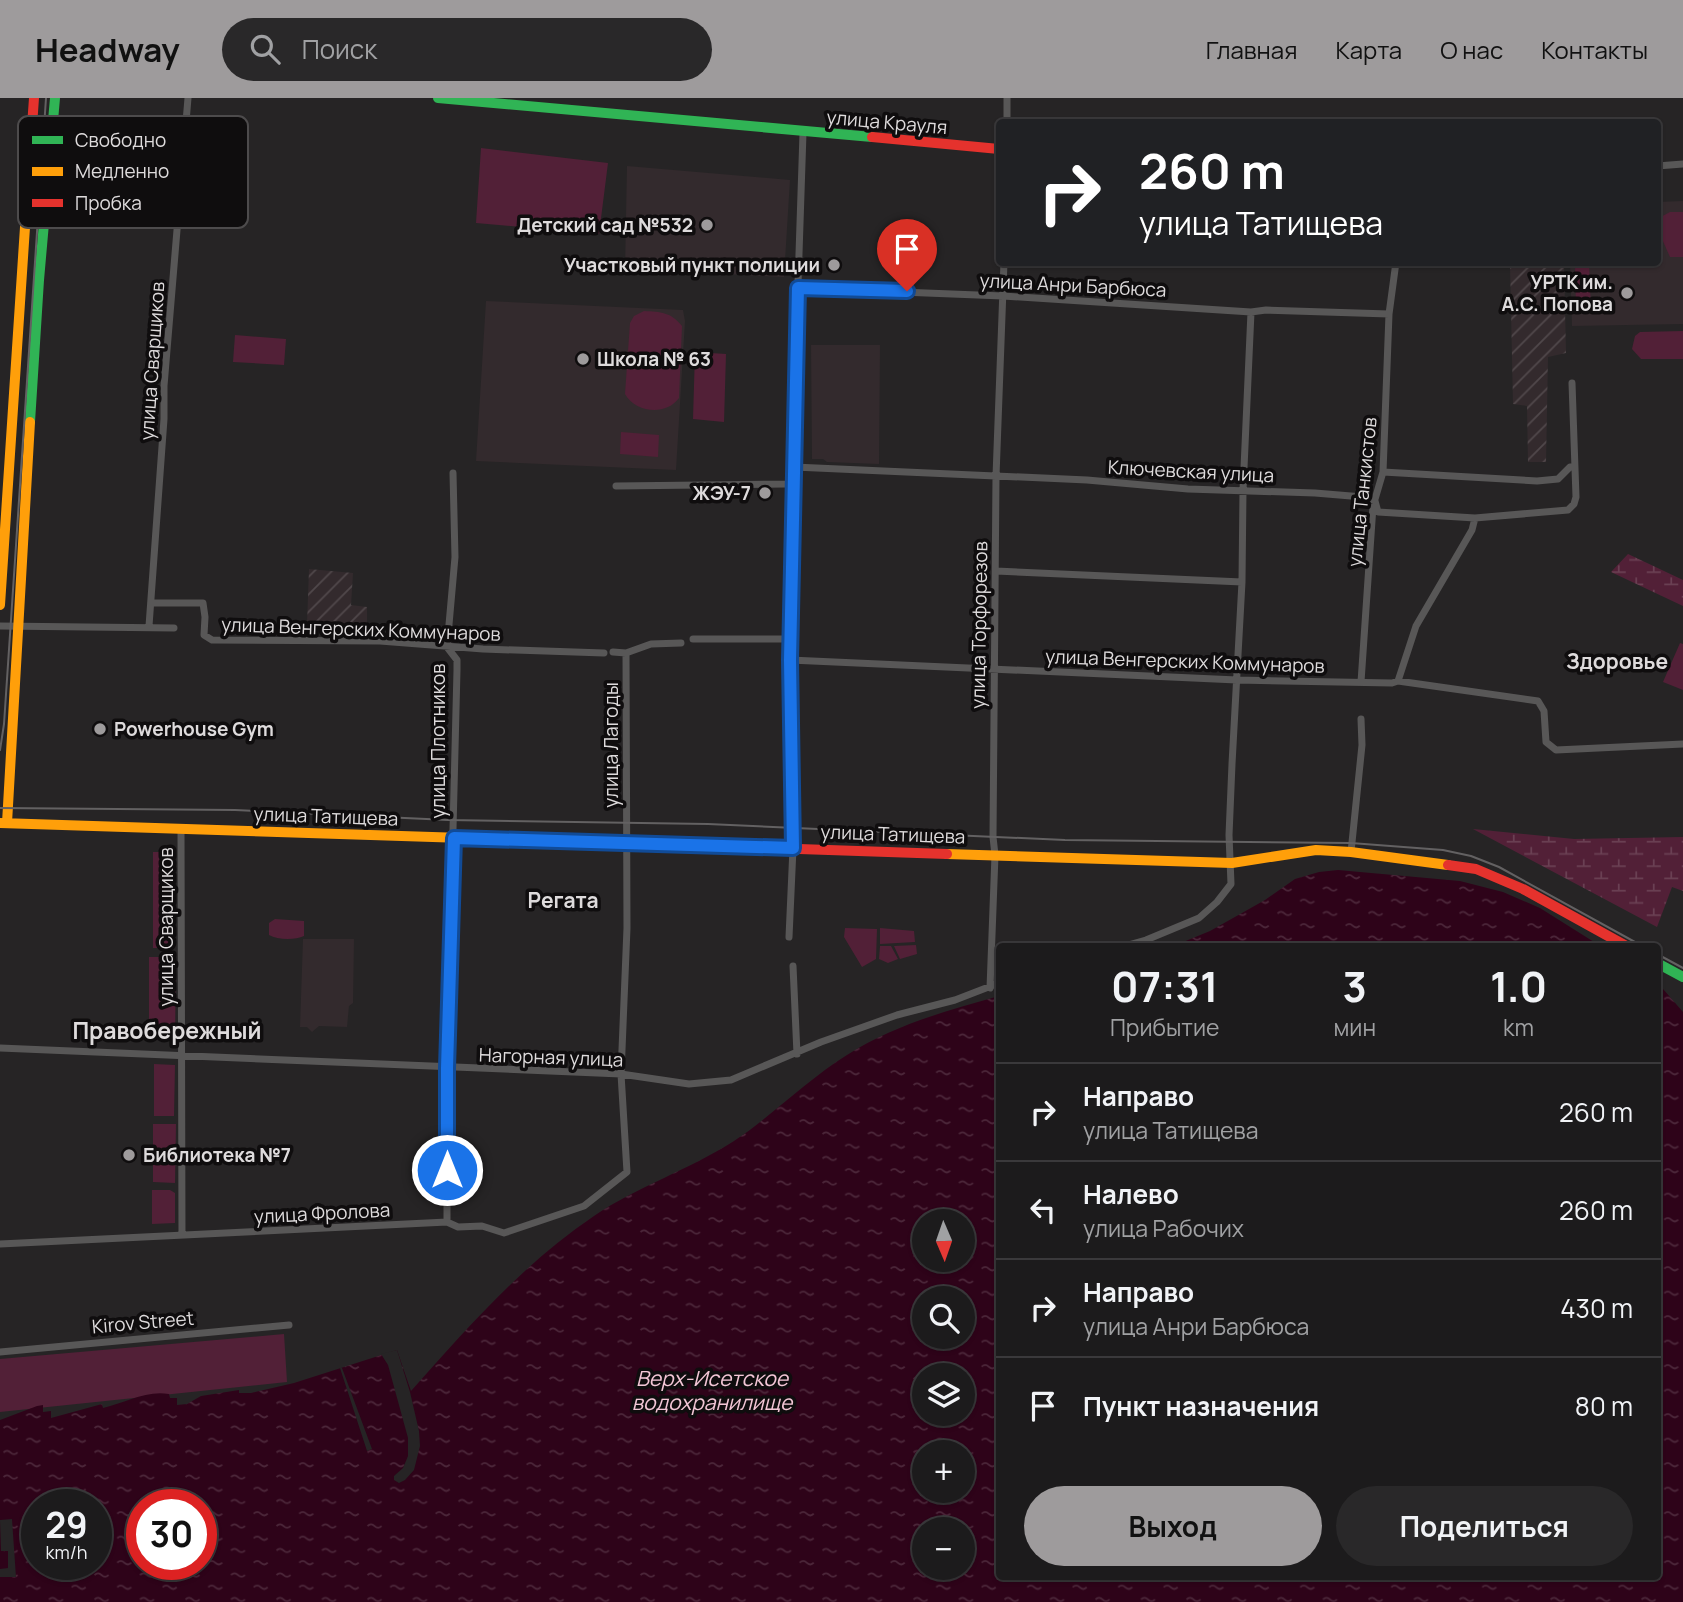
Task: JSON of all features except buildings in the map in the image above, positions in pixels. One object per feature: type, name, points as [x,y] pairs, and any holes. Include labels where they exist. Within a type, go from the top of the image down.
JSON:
[{"type":"street","points":[[33,116],[34,98]]},
{"type":"street","points":[[53,116],[55,98]]},
{"type":"street","name":"улица Сварщиков","points":[[186,116],[188,98]]},
{"type":"street","name":"улица Крауля","points":[[438,98],[996,149]]},
{"type":"street","points":[[1007,98],[1007,119]]},
{"type":"street","points":[[789,937],[793,848],[790,639],[803,133]]},
{"type":"street","points":[[1661,166],[1683,164]]},
{"type":"street","points":[[0,606],[25,228]]},
{"type":"street","points":[[4,823],[44,228]]},
{"type":"street","name":"улица Сварщиков","points":[[149,626],[177,228]]},
{"type":"street","name":"улица Торфорезов","points":[[990,988],[995,855],[996,476],[1004,266]]},
{"type":"street","name":"улица Танкистов","points":[[1362,682],[1375,501],[1383,472],[1389,314],[1395,266]]},
{"type":"street","name":"улица Анри Барбюса","points":[[798,288],[1003,296],[1251,312],[1266,310],[1389,314]]},
{"type":"street","points":[[1135,943],[1199,918],[1217,902],[1231,884],[1229,835],[1242,582],[1251,312]]},
{"type":"street","points":[[1383,472],[1537,481],[1558,479],[1570,467],[1575,467],[1572,383]]},
{"type":"street","name":"Ключевская улица","points":[[794,467],[1087,480],[1188,489],[1363,497],[1375,501],[1378,512],[1475,518],[1568,510],[1574,504],[1575,467]]},
{"type":"street","name":"улица Плотников","points":[[447,1222],[447,1068],[457,660],[447,647],[455,557],[453,473]]},
{"type":"street","points":[[616,486],[781,485],[794,482]]},
{"type":"street","points":[[1475,518],[1472,530],[1416,626],[1398,681],[1538,701],[1544,711],[1546,742],[1556,750],[1683,744]]},
{"type":"street","points":[[996,571],[1242,582]]},
{"type":"street","name":"улица Венгерских Коммунаров","points":[[150,603],[203,603],[204,635],[212,640],[380,641],[447,647],[604,653]]},
{"type":"street","points":[[0,626],[174,628]]},
{"type":"street","points":[[693,639],[790,639]]},
{"type":"street","points":[[613,652],[626,653],[652,643],[681,643]]},
{"type":"street","name":"улица Лагоды","points":[[626,653],[628,843],[621,1074],[627,1172]]},
{"type":"street","name":"улица Венгерских Коммунаров","points":[[790,660],[1237,680],[1398,681]]},
{"type":"street","points":[[1351,852],[1362,745],[1361,719]]},
{"type":"street","name":"улица Татищева","points":[[4,823],[1232,863],[1316,850],[1351,852],[1476,869],[1523,888],[1621,943]]},
{"type":"street","name":"улица Сварщиков","points":[[181,829],[182,1235]]},
{"type":"street","points":[[1661,965],[1683,977]]},
{"type":"street","points":[[793,966],[797,1054]]},
{"type":"street","name":"Нагорная улица","points":[[0,1048],[621,1074],[689,1084],[731,1080],[821,1042],[996,985]]},
{"type":"street","name":"улица Фролова","points":[[0,1244],[447,1222],[458,1227],[482,1226],[504,1233],[584,1206],[627,1172]]},
{"type":"street","name":"Kirov Street","points":[[0,1352],[289,1325]]},
{"type":"shaded area","name":"Детский сад №532","points":[[627,166],[790,180],[784,277],[625,269]]},
{"type":"shaded area","name":"УРТК им. А.С. Попова","points":[[1683,201],[1683,324],[1572,326],[1570,266],[1661,266],[1661,202]]},
{"type":"shaded area","points":[[1510,266],[1564,266],[1566,353],[1548,357],[1546,462],[1528,462],[1527,406],[1513,404]]},
{"type":"shaded area","name":"Школа № 63","points":[[486,301],[683,310],[685,321],[676,470],[476,461]]},
{"type":"shaded area","points":[[811,345],[880,345],[879,464],[812,459]]},
{"type":"shaded area","points":[[309,569],[353,573],[351,605],[367,607],[367,627],[307,625]]},
{"type":"shaded area","points":[[303,939],[354,939],[353,1003],[349,1006],[347,1027],[319,1026],[312,1032],[307,1027],[300,1027]]},
{"type":"green space","points":[[481,148],[608,163],[599,234],[476,223]]},
{"type":"green space","points":[[1670,212],[1683,212],[1683,257],[1670,257],[1661,237],[1661,217]]},
{"type":"green space","points":[[1575,266],[1589,266],[1591,310],[1576,311]]},
{"type":"green space","points":[[644,311],[665,314],[682,326],[679,398],[667,408],[659,410],[636,405],[625,394],[630,323],[634,316]]},
{"type":"green space","points":[[1683,331],[1683,359],[1641,359],[1632,349],[1635,336],[1640,332]]},
{"type":"green space","points":[[235,335],[286,339],[284,365],[233,362]]},
{"type":"green space","points":[[695,352],[726,354],[724,422],[693,419]]},
{"type":"green space","points":[[621,432],[659,435],[658,457],[620,454]]},
{"type":"green space","points":[[1628,554],[1683,580],[1683,606],[1611,572]]},
{"type":"green space","points":[[1680,643],[1683,644],[1683,690],[1663,682]]},
{"type":"green space","points":[[1473,829],[1574,839],[1683,837],[1683,891],[1672,887],[1657,927]]},
{"type":"green space","points":[[153,852],[175,852],[175,948],[153,948]]},
{"type":"green space","points":[[275,919],[304,921],[304,936],[286,939],[269,935],[269,923]]},
{"type":"green space","points":[[845,928],[877,929],[876,959],[862,967],[844,937]]},
{"type":"green space","points":[[880,928],[914,931],[915,942],[880,944]]},
{"type":"green space","points":[[916,945],[917,954],[900,959],[894,946]]},
{"type":"green space","points":[[880,946],[891,946],[898,959],[888,963],[879,959]]},
{"type":"green space","points":[[149,957],[176,957],[175,1040],[149,1040]]},
{"type":"green space","points":[[154,1064],[175,1065],[174,1116],[154,1116]]},
{"type":"green space","points":[[153,1124],[176,1124],[175,1183],[153,1182]]},
{"type":"green space","points":[[152,1190],[170,1190],[175,1193],[175,1223],[152,1224]]},
{"type":"green space","points":[[284,1334],[287,1382],[0,1412],[0,1359]]},
{"type":"water","points":[[1338,870],[1460,881],[1503,892],[1540,908],[1596,943],[1181,943],[1210,931],[1265,900],[1295,879]]},
{"type":"water","name":"Верх-Исетское водохранилище","points":[[1661,987],[1683,1012],[1683,1602],[0,1602],[0,1420],[43,1405],[43,1412],[51,1411],[51,1418],[102,1404],[103,1408],[160,1393],[177,1398],[177,1405],[187,1404],[201,1396],[239,1390],[239,1393],[251,1393],[294,1383],[397,1350],[411,1391],[520,1276],[594,1216],[734,1141],[818,1075],[865,1044],[921,1020],[996,997],[996,1580],[1661,1580]]},
{"type":"pier","points":[[397,1350],[410,1392],[420,1446],[414,1470],[399,1483],[394,1480],[394,1476],[403,1468],[408,1456],[408,1438],[388,1365],[381,1354]]},
{"type":"pier","points":[[340,1368],[372,1449],[367,1451]]},
{"type":"pier","points":[[12,1519],[16,1577],[0,1577],[0,1569],[8,1568],[8,1551],[1,1551],[0,1520]]},
{"type":"tram line","points":[[45,116],[46,98]]},
{"type":"tram line","points":[[0,750],[4,724],[37,228]]},
{"type":"tram line","points":[[0,808],[235,810],[448,820],[708,824],[1065,840],[1351,843],[1443,850],[1471,856],[1499,867],[1637,943]]},
{"type":"tram line","points":[[1661,956],[1683,968]]},
{"type":"traffic: fast","points":[[53,116],[55,98]]},
{"type":"traffic: fast","points":[[438,98],[872,137]]},
{"type":"traffic: fast","points":[[30,422],[44,228]]},
{"type":"traffic: fast","points":[[1661,965],[1683,977]]},
{"type":"traffic: slow","points":[[0,605],[25,228]]},
{"type":"traffic: slow","points":[[7,823],[30,422]]},
{"type":"traffic: slow","points":[[0,823],[559,841]]},
{"type":"traffic: slow","points":[[947,854],[1232,863],[1316,850],[1448,865]]},
{"type":"traffic: jam","points":[[33,116],[34,98]]},
{"type":"traffic: jam","points":[[872,137],[996,149]]},
{"type":"traffic: jam","points":[[559,841],[947,854]]},
{"type":"traffic: jam","points":[[1448,865],[1476,869],[1523,889],[1621,943]]},
{"type":"place","name":"Детский сад №532","points":[[707,225]]},
{"type":"place","name":"Участковый пункт полиции","points":[[834,265]]},
{"type":"place","name":"УРТК им. А.С. Попова","points":[[1627,293]]},
{"type":"place","name":"Школа № 63","points":[[583,359]]},
{"type":"place","name":"ЖЭУ-7","points":[[765,493]]},
{"type":"place","name":"Powerhouse Gym","points":[[100,729]]},
{"type":"place","name":"Библиотека №7","points":[[129,1155]]},
{"type":"district","name":"Здоровье","points":[[1617,662]]},
{"type":"district","name":"Регата","points":[[563,901]]},
{"type":"district","name":"Правобережный","points":[[167,1031]]},
{"type":"route","points":[[447,1170],[447,1068],[454,838],[793,848],[790,660],[798,288],[907,291]]}]
